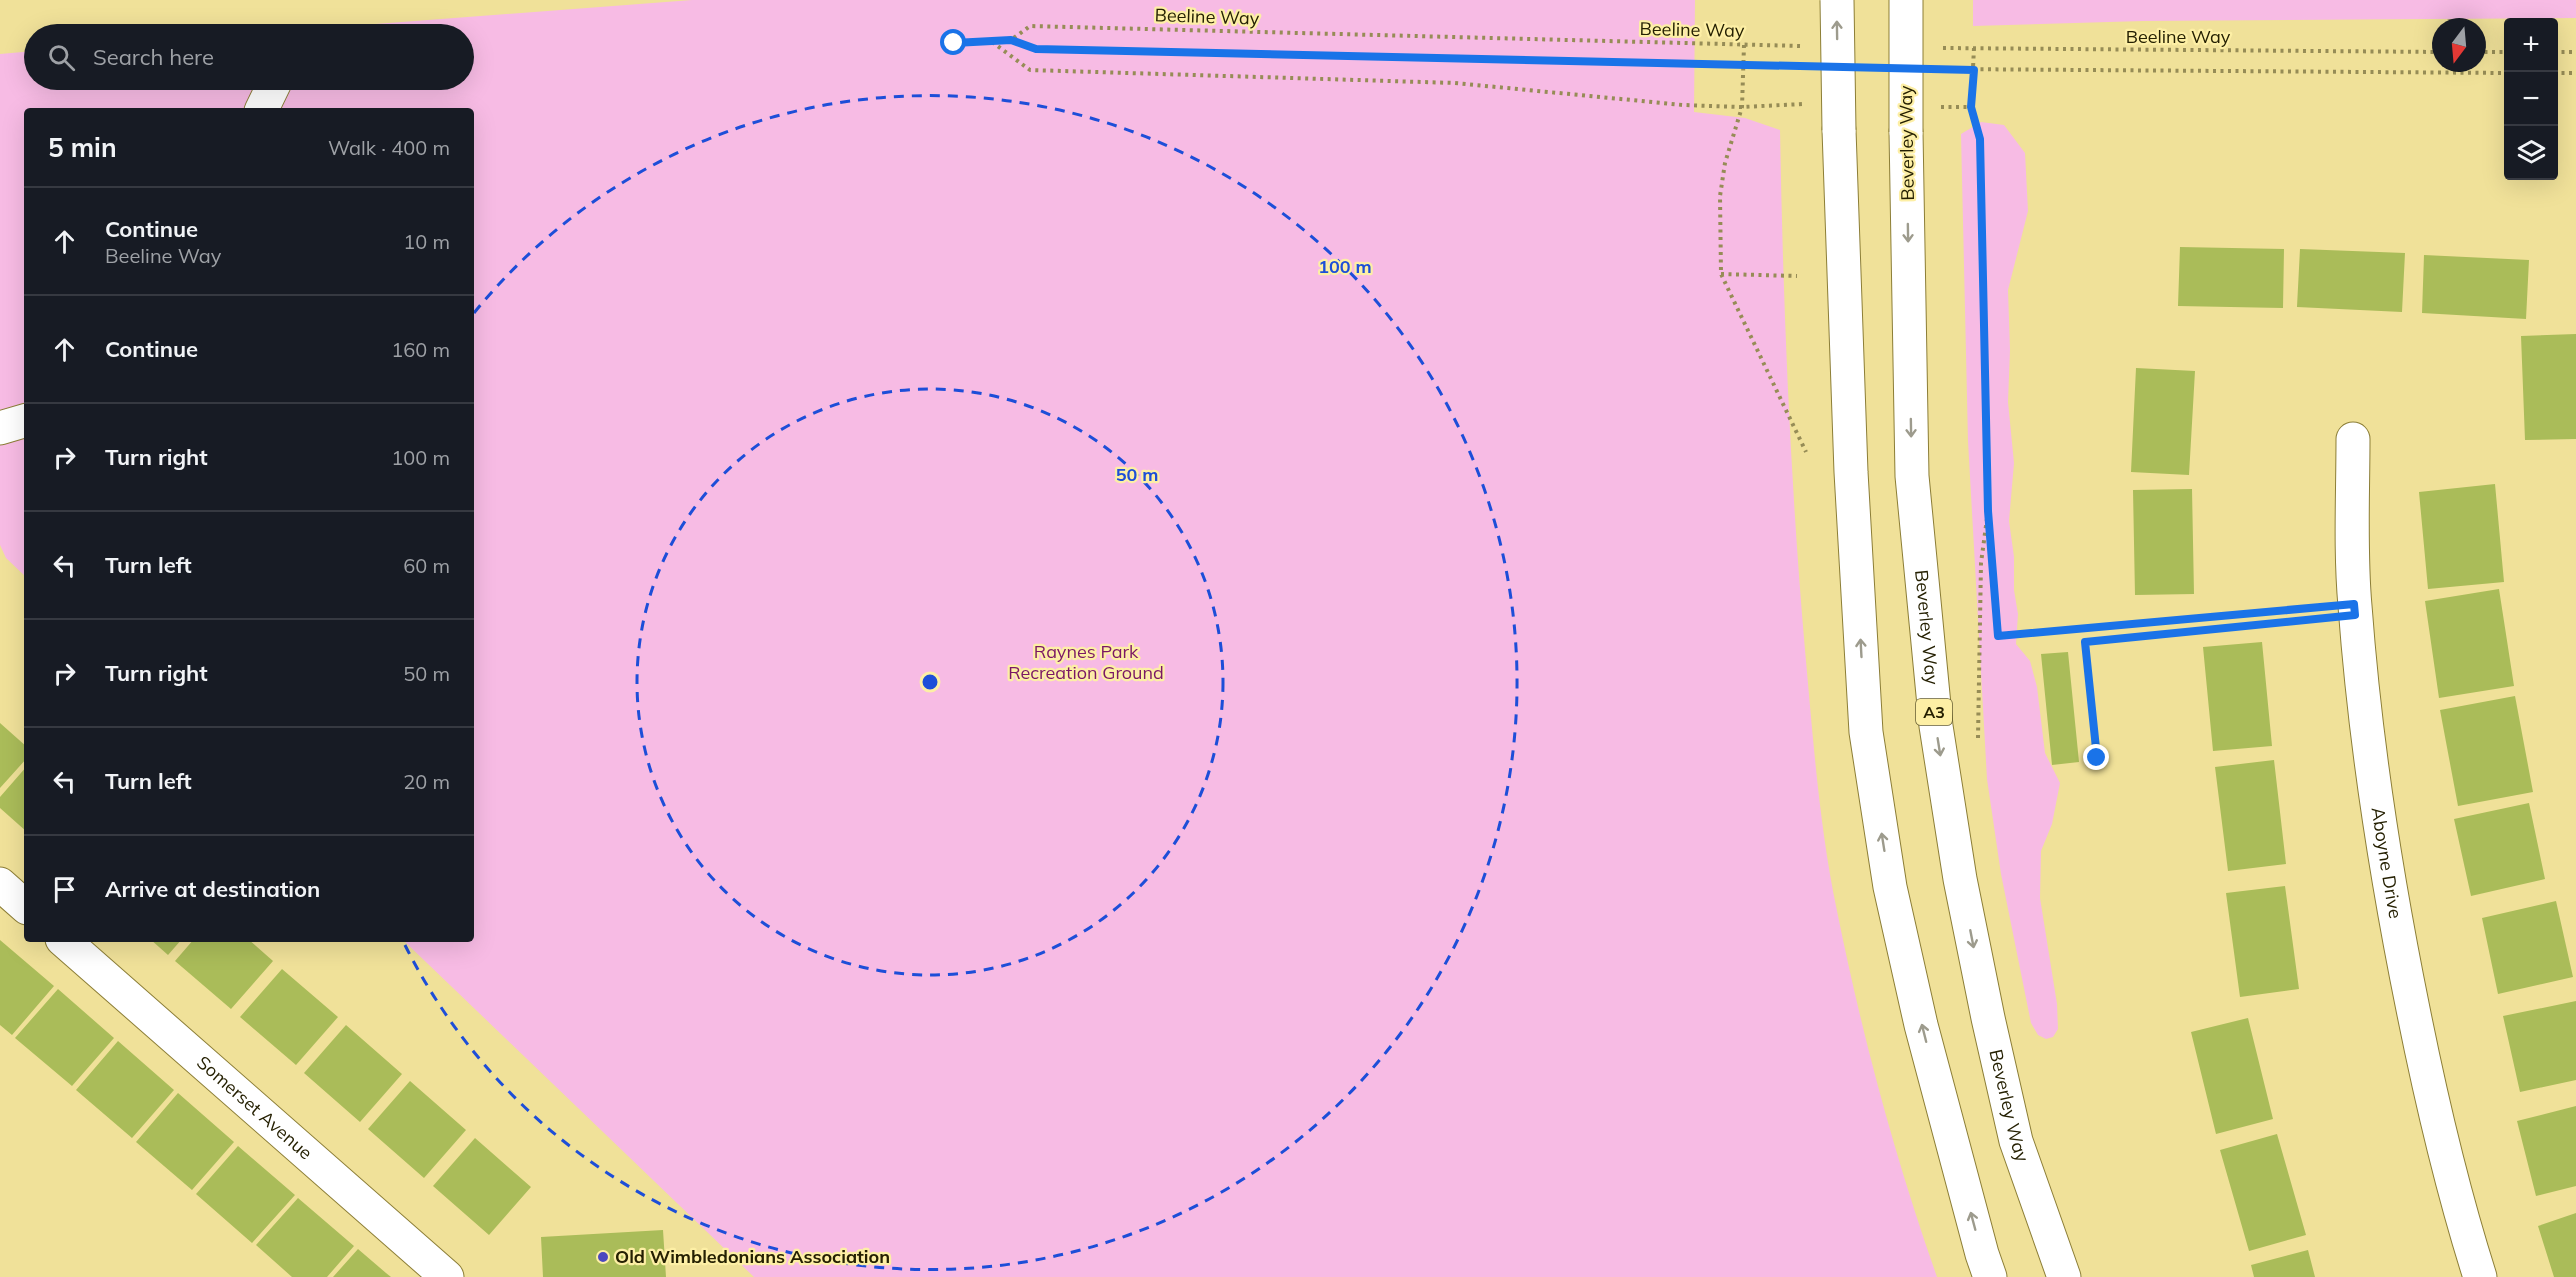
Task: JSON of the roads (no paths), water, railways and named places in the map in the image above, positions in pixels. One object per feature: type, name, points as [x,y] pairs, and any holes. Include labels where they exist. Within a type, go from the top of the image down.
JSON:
[{"type":"main road","points":[[1837,0],[1839,130],[1851,472],[1866,732],[1890,887],[1922,1025],[1990,1277]]},
{"type":"main road","name":"Beverley Way","points":[[1906,0],[1912,476],[1936,726],[1960,879],[2016,1142],[2064,1277]]},
{"type":"main road","points":[[262,108],[271,90]]},
{"type":"main road","name":"Aboyne Drive","points":[[2353,439],[2355,609],[2372,771],[2391,903],[2427,1079],[2464,1228],[2480,1277]]},
{"type":"main road","points":[[0,884],[24,905]]},
{"type":"main road","name":"Somerset Avenue","points":[[65,942],[447,1277]]},
{"type":"place","name":"Old Wimbledonians Association","points":[[603,1257]]},
{"type":"park label","name":"Raynes Park Recreation Ground","points":[[1086,662]]}]
